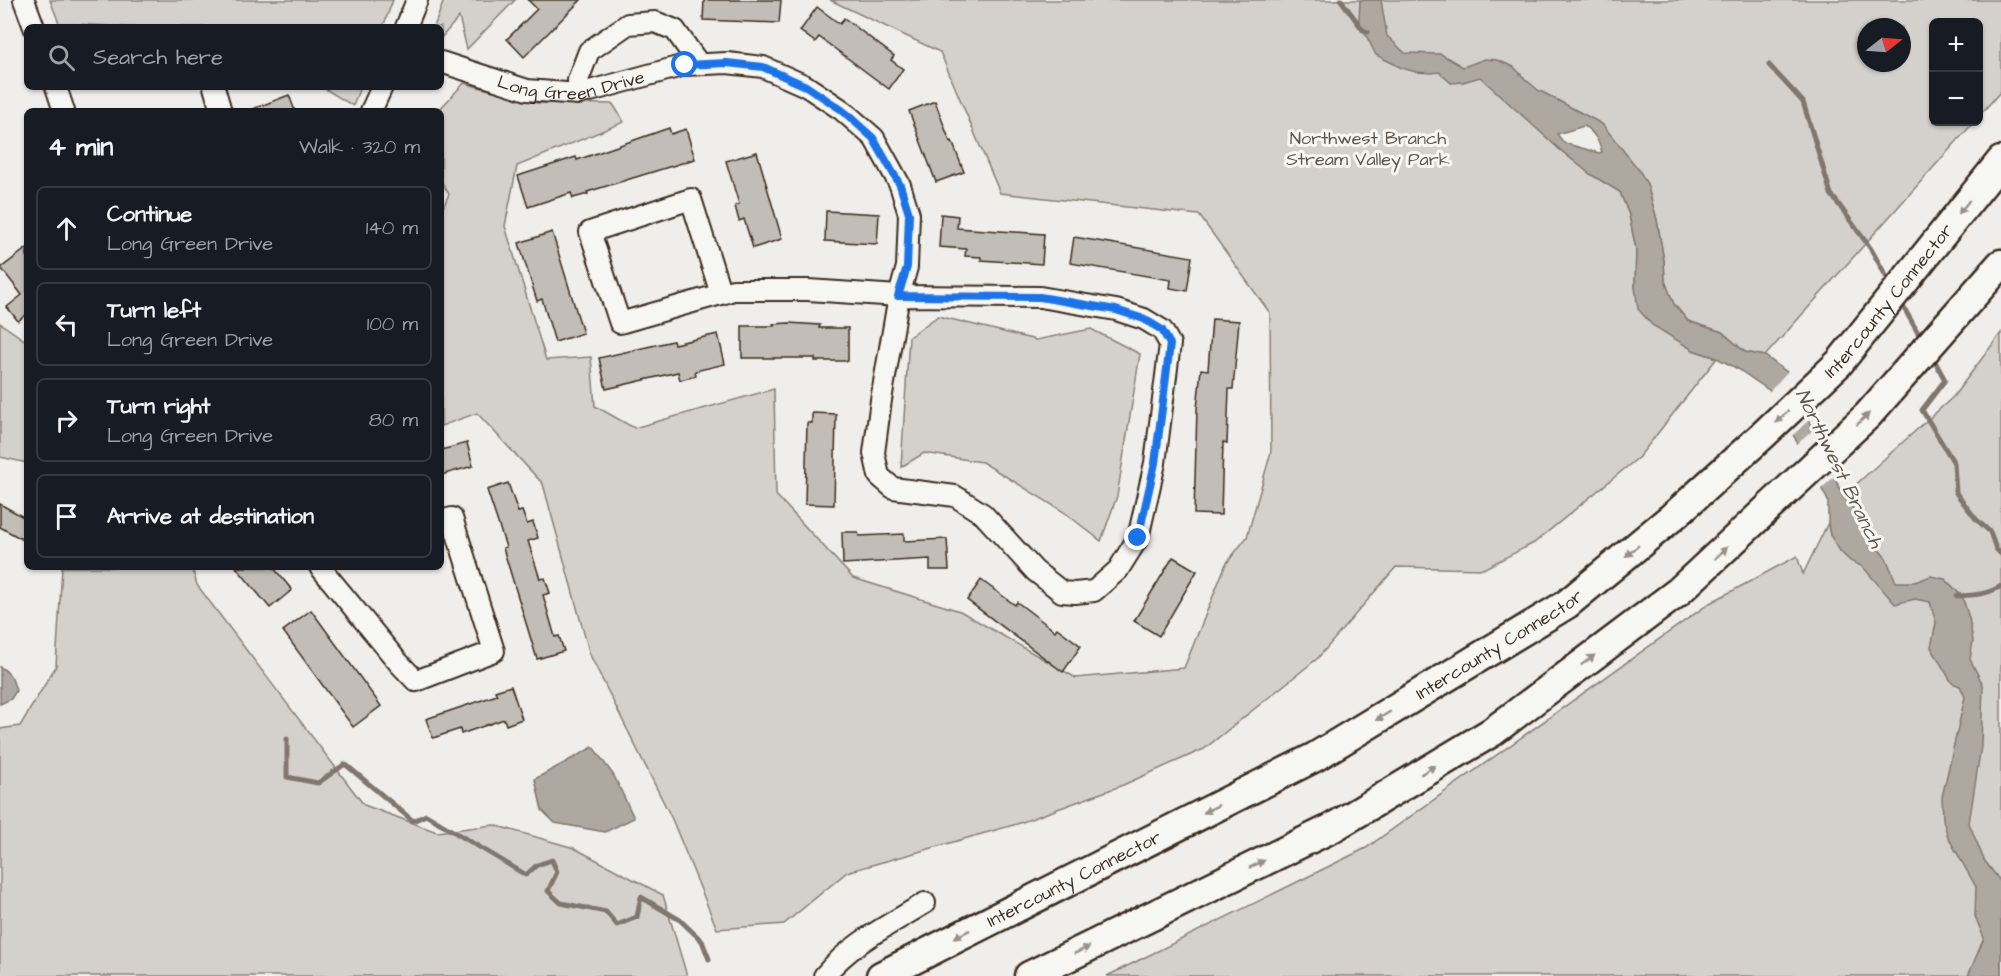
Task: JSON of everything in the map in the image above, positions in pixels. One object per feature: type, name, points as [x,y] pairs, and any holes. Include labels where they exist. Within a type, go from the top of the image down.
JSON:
[{"type":"highway","name":"Intercounty Connector","points":[[881,976],[1315,757],[1567,604],[1677,513],[1839,363],[2001,161]]},
{"type":"highway","points":[[1029,976],[1332,828],[1492,732],[1678,592],[1868,415],[2001,264]]},
{"type":"street","points":[[24,0],[33,24]]},
{"type":"street","points":[[407,24],[417,0]]},
{"type":"street","points":[[579,94],[578,80],[589,51],[628,24],[655,22],[675,30],[699,64]]},
{"type":"street","name":"Long Green Drive","points":[[444,63],[527,90],[579,94],[685,65],[727,63],[763,67],[806,86],[842,110],[873,138],[900,185],[909,214],[907,267],[898,296],[880,400],[874,453],[879,476],[893,488],[955,496],[983,514],[1035,571],[1062,592],[1094,591],[1118,570],[1138,538],[1155,463],[1170,344],[1162,330],[1144,319],[1116,310],[1040,297],[898,296]]},
{"type":"street","points":[[57,90],[63,108]]},
{"type":"street","points":[[215,90],[220,108]]},
{"type":"street","points":[[372,108],[381,90]]},
{"type":"street","points":[[721,294],[690,199],[590,232],[620,323],[721,294],[733,290],[808,290],[898,296]]},
{"type":"street","points":[[322,570],[416,681],[495,651],[452,518],[444,520]]},
{"type":"street","points":[[824,976],[840,958],[862,940],[925,903]]},
{"type":"green space","points":[[50,0],[393,0],[384,24],[59,23]]},
{"type":"green space","points":[[444,0],[515,0],[467,49],[459,17],[444,34],[444,24],[435,24]]},
{"type":"green space","name":"Northwest Branch Stream Valley Park","points":[[830,0],[2001,0],[2001,91],[1983,111],[1983,18],[1929,18],[1929,126],[1970,126],[1765,356],[1745,352],[1722,332],[1688,321],[1673,304],[1665,281],[1657,220],[1647,184],[1602,124],[1544,93],[1558,148],[1590,174],[1620,192],[1629,215],[1636,249],[1635,287],[1693,350],[1717,358],[1639,457],[1534,543],[1483,569],[1396,567],[1318,658],[1204,749],[1123,785],[1017,824],[847,872],[784,924],[717,929],[672,819],[590,655],[543,484],[477,413],[444,425],[444,205],[449,194],[444,186],[444,108],[441,108],[464,83],[537,103],[613,104],[624,122],[517,166],[505,226],[546,360],[591,357],[595,406],[634,428],[774,389],[776,495],[853,578],[960,611],[1076,678],[1184,668],[1226,564],[1247,537],[1271,452],[1270,313],[1199,215],[1000,193],[940,52]]},
{"type":"green space","points":[[327,90],[359,90],[353,106]]},
{"type":"green space","points":[[938,316],[1036,340],[1091,329],[1140,354],[1117,496],[1101,541],[1064,512],[982,462],[924,453],[901,467],[909,337]]},
{"type":"green space","points":[[0,323],[24,340],[24,462],[0,457]]},
{"type":"green space","points":[[2001,333],[2001,976],[1107,976],[1366,848],[1710,603],[1797,556],[1803,574],[1828,523],[1830,535],[1873,543],[1862,530],[1856,513],[1843,496],[1953,397]]},
{"type":"green space","points":[[62,570],[193,570],[197,585],[364,805],[437,832],[494,825],[574,848],[663,895],[687,976],[0,976],[0,729],[20,726],[56,666]]},
{"type":"shaded area","points":[[1360,0],[1381,0],[1387,36],[1405,53],[1441,54],[1463,67],[1485,59],[1497,60],[1514,67],[1538,90],[1602,124],[1639,170],[1647,184],[1657,220],[1665,281],[1674,304],[1688,321],[1722,332],[1745,352],[1765,356],[1787,372],[1843,496],[1856,513],[1862,530],[1886,558],[1896,582],[1915,582],[1931,576],[1945,579],[1962,596],[1973,641],[1970,659],[1983,685],[1981,746],[1969,823],[1984,860],[2001,882],[2001,976],[1968,976],[1984,938],[1975,916],[1976,887],[1948,837],[1943,820],[1942,797],[1965,697],[1960,686],[1952,683],[1931,647],[1936,623],[1930,602],[1915,599],[1895,604],[1863,567],[1850,561],[1840,551],[1830,535],[1828,501],[1770,391],[1738,369],[1717,358],[1693,350],[1652,325],[1638,309],[1635,287],[1636,249],[1629,215],[1620,192],[1590,174],[1558,148],[1480,77],[1451,83],[1439,72],[1416,72],[1402,68],[1376,55],[1359,21]],"holes":[[[1584,126],[1596,137],[1602,152],[1564,143],[1557,134]]]},
{"type":"shaded area","points":[[0,667],[11,677],[16,691],[11,699],[0,704]]},
{"type":"shaded area","points":[[593,747],[614,776],[634,818],[605,832],[555,823],[542,810],[535,779]]},
{"type":"pier","points":[[1789,370],[1811,418],[1791,437],[1768,393]]},
{"type":"pier","points":[[1815,428],[1836,475],[1819,491],[1795,446]]},
{"type":"building","points":[[528,0],[581,0],[524,57],[507,39],[537,9]]},
{"type":"building","points":[[704,0],[781,0],[779,23],[703,20]]},
{"type":"building","points":[[817,7],[840,24],[844,18],[894,56],[891,60],[903,69],[889,89],[819,37],[815,42],[800,31]]},
{"type":"building","points":[[289,95],[294,108],[255,108]]},
{"type":"building","points":[[935,101],[964,172],[936,182],[909,111]]},
{"type":"building","points":[[669,128],[671,134],[686,129],[695,159],[587,192],[588,194],[573,198],[571,193],[528,207],[518,176],[576,157],[577,160]]},
{"type":"building","points":[[757,152],[782,239],[753,248],[744,219],[739,221],[735,206],[739,204],[726,161]]},
{"type":"building","points":[[826,211],[879,214],[877,244],[825,241]]},
{"type":"building","points":[[941,214],[958,216],[957,228],[1044,234],[1042,264],[981,260],[981,257],[965,256],[966,249],[939,247]]},
{"type":"building","points":[[552,232],[583,333],[555,342],[542,299],[537,301],[519,243]]},
{"type":"building","points":[[1074,237],[1192,257],[1187,291],[1170,288],[1171,280],[1070,263]]},
{"type":"building","points":[[24,250],[24,316],[18,321],[7,307],[22,295],[1,268]]},
{"type":"building","points":[[1212,319],[1239,321],[1233,389],[1229,389],[1227,443],[1223,442],[1221,515],[1194,514],[1197,409],[1201,369],[1208,370]]},
{"type":"building","points":[[773,324],[820,325],[819,328],[848,328],[848,361],[815,361],[815,358],[742,358],[742,326],[774,326]]},
{"type":"building","points":[[718,334],[725,364],[695,371],[696,376],[680,380],[678,372],[606,389],[599,358],[673,341],[674,344]]},
{"type":"building","points":[[812,413],[836,414],[834,505],[805,504],[807,423],[812,423]]},
{"type":"building","points":[[467,443],[473,466],[444,474],[444,449]]},
{"type":"building","points":[[508,483],[518,512],[522,511],[527,524],[533,522],[538,538],[528,541],[540,579],[545,578],[550,593],[543,595],[555,637],[559,636],[564,651],[537,659],[503,548],[506,547],[487,490]]},
{"type":"building","points":[[0,504],[24,517],[24,540],[0,527]]},
{"type":"building","points":[[842,532],[858,532],[859,536],[904,534],[904,541],[947,539],[949,570],[930,570],[930,559],[843,564]]},
{"type":"building","points":[[1173,557],[1197,571],[1159,636],[1134,621]]},
{"type":"building","points":[[238,570],[275,570],[292,590],[270,608]]},
{"type":"building","points":[[981,580],[1015,605],[1017,602],[1055,631],[1057,628],[1081,646],[1063,672],[967,600]]},
{"type":"building","points":[[311,610],[381,706],[353,727],[283,631]]},
{"type":"building","points":[[511,686],[522,719],[506,725],[504,719],[461,734],[460,729],[433,738],[426,719],[497,695],[495,691]]},
{"type":"waterway","points":[[1341,0],[1363,30],[1368,32]]},
{"type":"waterway","points":[[1769,65],[1803,102],[1831,194],[1871,249],[1891,285]]},
{"type":"waterway","points":[[1900,301],[1922,340]]},
{"type":"waterway","points":[[1932,356],[1945,380],[1922,410],[1954,463],[1956,493],[1976,519],[1990,532],[1996,549],[2001,554]]},
{"type":"waterway","points":[[1957,596],[1985,593],[2001,586]]},
{"type":"waterway","points":[[287,739],[287,777],[318,783],[345,764],[413,821],[426,815],[526,875],[537,865],[552,860],[557,872],[548,891],[561,903],[606,912],[617,925],[637,917],[641,897],[680,920],[702,941],[709,959]]},
{"type":"route","points":[[685,65],[727,63],[763,67],[806,86],[842,110],[873,138],[900,185],[909,214],[907,267],[898,296],[1040,297],[1116,310],[1144,319],[1162,330],[1170,344],[1155,463],[1138,538]]},
{"type":"water label","name":"Northwest Branch","points":[[1840,468]]}]
